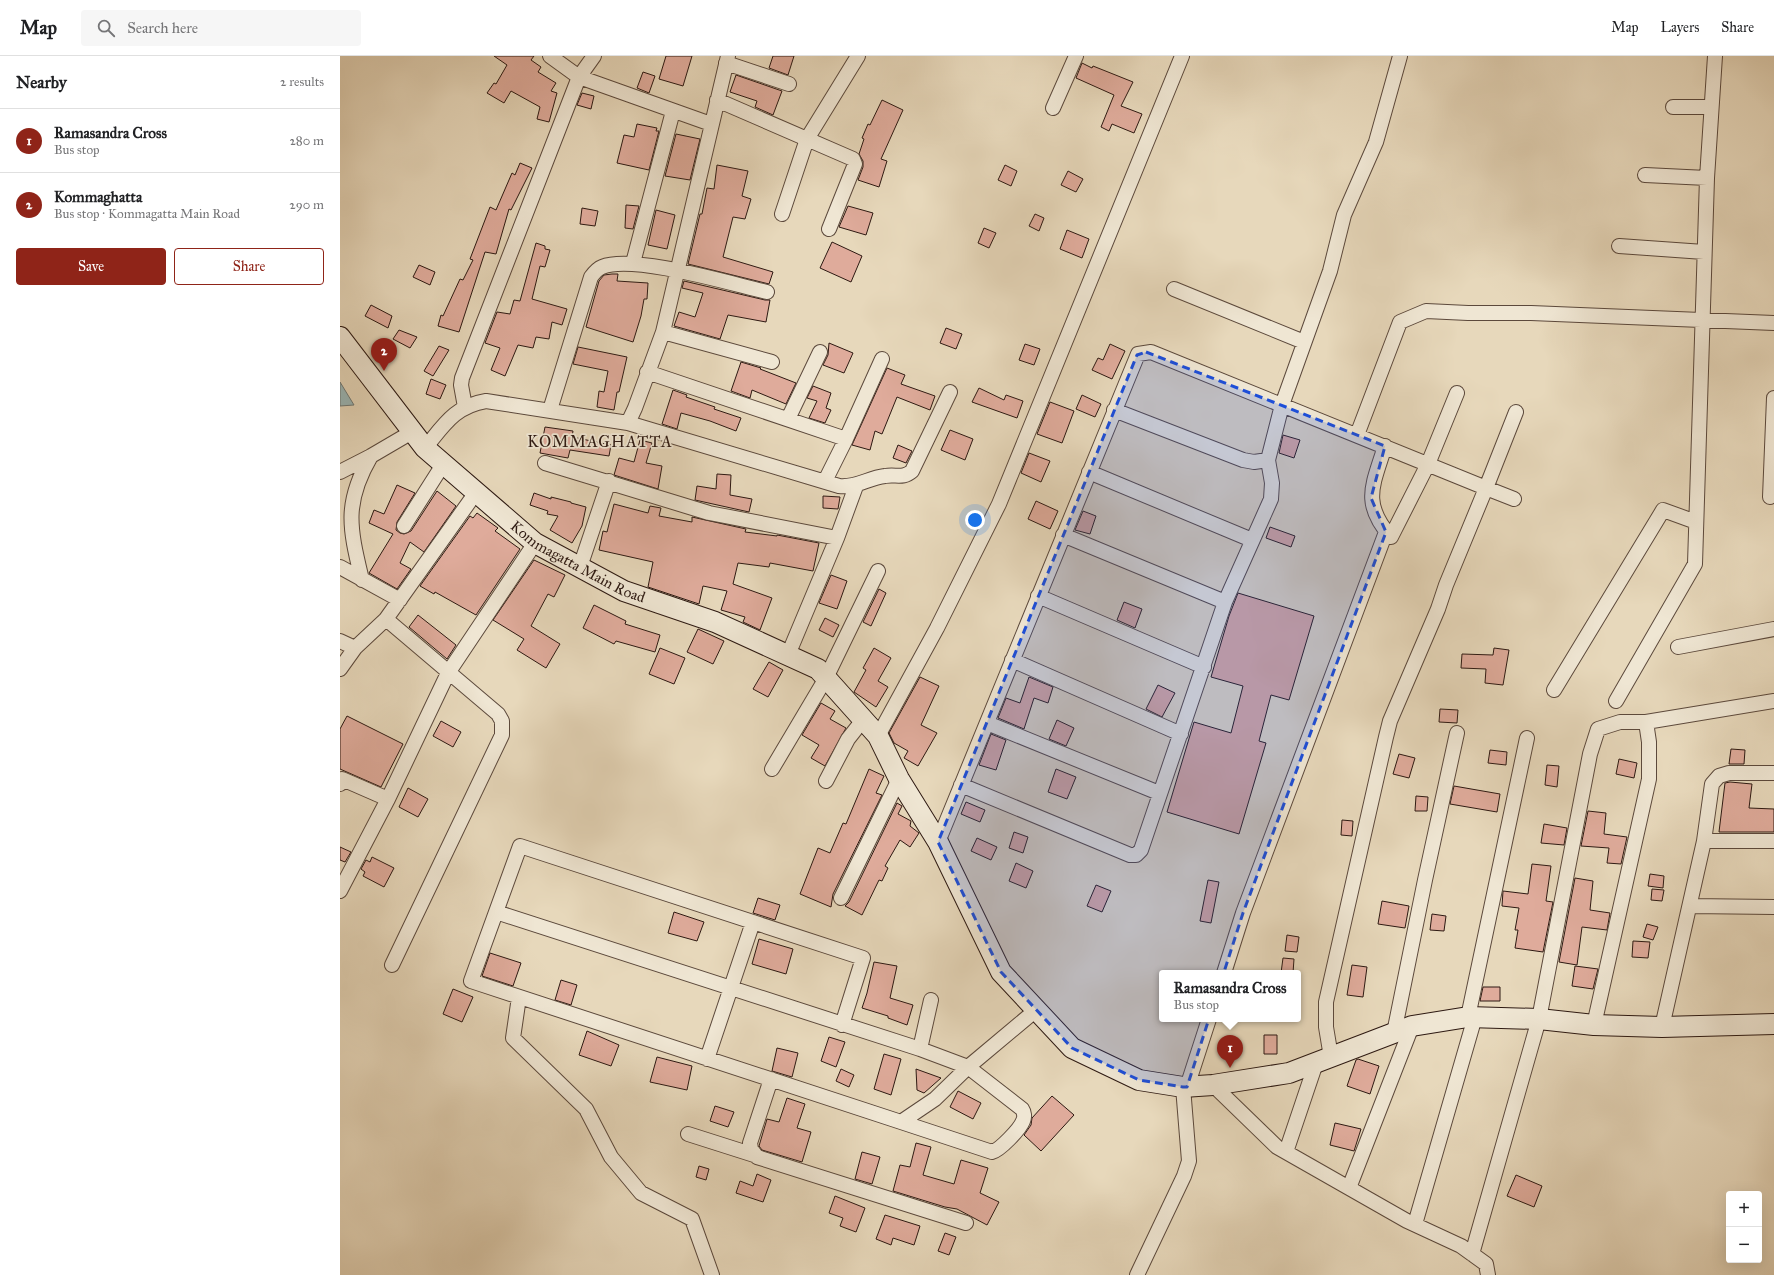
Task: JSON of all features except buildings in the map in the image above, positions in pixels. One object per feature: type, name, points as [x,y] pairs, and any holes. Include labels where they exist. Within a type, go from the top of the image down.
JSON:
[{"type":"main road","name":"Kommagatta Main Road","points":[[340,337],[425,448],[477,491],[535,543],[624,591],[715,622],[818,669],[878,736],[899,779],[938,842],[1001,972],[1072,1048],[1139,1080],[1185,1087],[1213,1085],[1289,1073],[1403,1030],[1472,1017],[1539,1019],[1594,1025],[1662,1027],[1774,1024]]},
{"type":"street","points":[[550,56],[579,77],[711,124]]},
{"type":"street","points":[[465,407],[461,385],[462,378],[579,77],[594,56]]},
{"type":"street","points":[[782,214],[807,139],[858,56]]},
{"type":"street","points":[[1053,108],[1076,56]]},
{"type":"street","points":[[878,736],[937,628],[1000,504],[1182,56]]},
{"type":"street","points":[[962,785],[1130,855],[1136,855],[1141,850],[1159,793],[1181,734],[1225,602],[1271,499],[1272,483],[1268,460],[1282,405],[1330,271],[1344,215],[1376,142],[1400,56]]},
{"type":"street","points":[[1616,701],[1695,564],[1704,252],[1710,107],[1715,56]]},
{"type":"street","points":[[628,423],[663,332],[716,100],[727,59],[789,84]]},
{"type":"street","points":[[716,100],[853,159],[855,162],[830,229]]},
{"type":"street","points":[[1673,107],[1710,107]]},
{"type":"street","points":[[633,263],[673,111]]},
{"type":"street","points":[[1645,175],[1707,178]]},
{"type":"street","points":[[1619,246],[1704,252]]},
{"type":"street","points":[[550,410],[591,277],[602,267],[633,263],[678,271],[767,292]]},
{"type":"street","points":[[1174,289],[1304,342]]},
{"type":"street","points":[[1358,435],[1400,322],[1426,311],[1468,313],[1531,312],[1774,323]]},
{"type":"street","points":[[663,332],[772,362]]},
{"type":"street","points":[[788,419],[820,352]]},
{"type":"street","points":[[938,842],[1114,410],[1137,355],[1141,352],[1151,352],[1514,499]]},
{"type":"street","points":[[825,482],[882,360]]},
{"type":"street","points":[[648,372],[846,439]]},
{"type":"street","points":[[425,448],[458,410],[472,403],[486,401],[628,423],[825,482],[846,487],[856,486],[863,481],[886,475],[903,476],[912,471],[950,392]]},
{"type":"street","points":[[1385,446],[1372,489],[1371,498],[1381,526],[1391,538],[1428,464],[1457,393]]},
{"type":"street","points":[[1770,497],[1774,398]]},
{"type":"street","points":[[1114,410],[1243,460],[1254,462],[1268,460]]},
{"type":"street","points":[[1286,1152],[1324,1060],[1326,1002],[1390,721],[1438,610],[1446,585],[1516,412]]},
{"type":"street","points":[[340,472],[412,432]]},
{"type":"street","points":[[362,580],[352,531],[351,503],[360,475],[371,456]]},
{"type":"street","points":[[404,526],[444,463]]},
{"type":"street","points":[[545,463],[709,512],[837,538]]},
{"type":"street","points":[[1089,472],[1252,540]]},
{"type":"street","points":[[580,567],[609,481]]},
{"type":"street","points":[[788,655],[837,538],[856,486]]},
{"type":"street","points":[[340,669],[355,648],[386,619],[477,491]]},
{"type":"street","points":[[1554,690],[1663,510],[1696,522]]},
{"type":"street","points":[[1225,970],[1243,913],[1386,532]]},
{"type":"street","points":[[1063,535],[1225,602]]},
{"type":"street","points":[[340,892],[388,799],[448,673],[535,543]]},
{"type":"street","points":[[340,567],[400,600]]},
{"type":"street","points":[[772,769],[826,678],[878,571]]},
{"type":"street","points":[[1038,596],[1204,667]]},
{"type":"street","points":[[386,619],[498,714],[504,728],[392,965]]},
{"type":"street","points":[[1678,647],[1774,629]]},
{"type":"street","points":[[340,641],[355,648]]},
{"type":"street","points":[[1012,660],[1181,734]]},
{"type":"street","points":[[1472,1254],[1539,1019],[1590,754],[1598,729],[1620,722],[1646,722],[1774,700]]},
{"type":"street","points":[[826,781],[848,739],[863,720]]},
{"type":"street","points":[[1594,1025],[1648,779],[1649,742],[1646,722]]},
{"type":"street","points":[[987,723],[1159,793]]},
{"type":"street","points":[[1349,1188],[1403,1030],[1425,880],[1457,733]]},
{"type":"street","points":[[1415,1224],[1472,1017],[1527,738]]},
{"type":"street","points":[[1662,1027],[1704,841],[1712,784],[1720,776],[1742,772],[1774,773]]},
{"type":"street","points":[[340,784],[342,779],[388,799]]},
{"type":"street","points":[[841,898],[899,779]]},
{"type":"street","points":[[1704,841],[1774,841]]},
{"type":"street","points":[[496,912],[730,989],[842,1025],[920,1049],[968,1067],[1022,1109],[1024,1112],[1023,1121],[1000,1149],[992,1152],[984,1150],[471,981],[496,912],[520,846],[863,958],[842,1025]]},
{"type":"street","points":[[1690,906],[1774,908]]},
{"type":"street","points":[[707,1058],[753,922]]},
{"type":"street","points":[[519,997],[513,1038],[586,1109],[611,1157],[641,1193],[692,1219],[712,1275]]},
{"type":"street","points":[[920,1049],[931,1000]]},
{"type":"street","points":[[902,1122],[935,1099],[968,1067],[1036,1010]]},
{"type":"street","points":[[1137,1275],[1184,1176],[1189,1161],[1185,1087],[1208,1022]]},
{"type":"street","points":[[754,1154],[750,1149],[750,1143],[771,1079]]},
{"type":"street","points":[[1213,1085],[1277,1147],[1415,1224],[1461,1246],[1486,1264],[1488,1275]]},
{"type":"street","points":[[688,1134],[966,1223]]},
{"type":"highlighted area","points":[[1146,352],[1385,446],[1371,498],[1386,532],[1243,913],[1187,1087],[1139,1080],[1072,1048],[1001,972],[938,842],[1137,355]]},
{"type":"water","points":[[340,382],[354,405],[340,406]]},
{"type":"place","name":"Kommaghatta","points":[[384,371]]},
{"type":"place","name":"Ramasandra Cross","points":[[1230,1068]]},
{"type":"district","name":"KOMMAGHATTA","points":[[600,441]]}]
